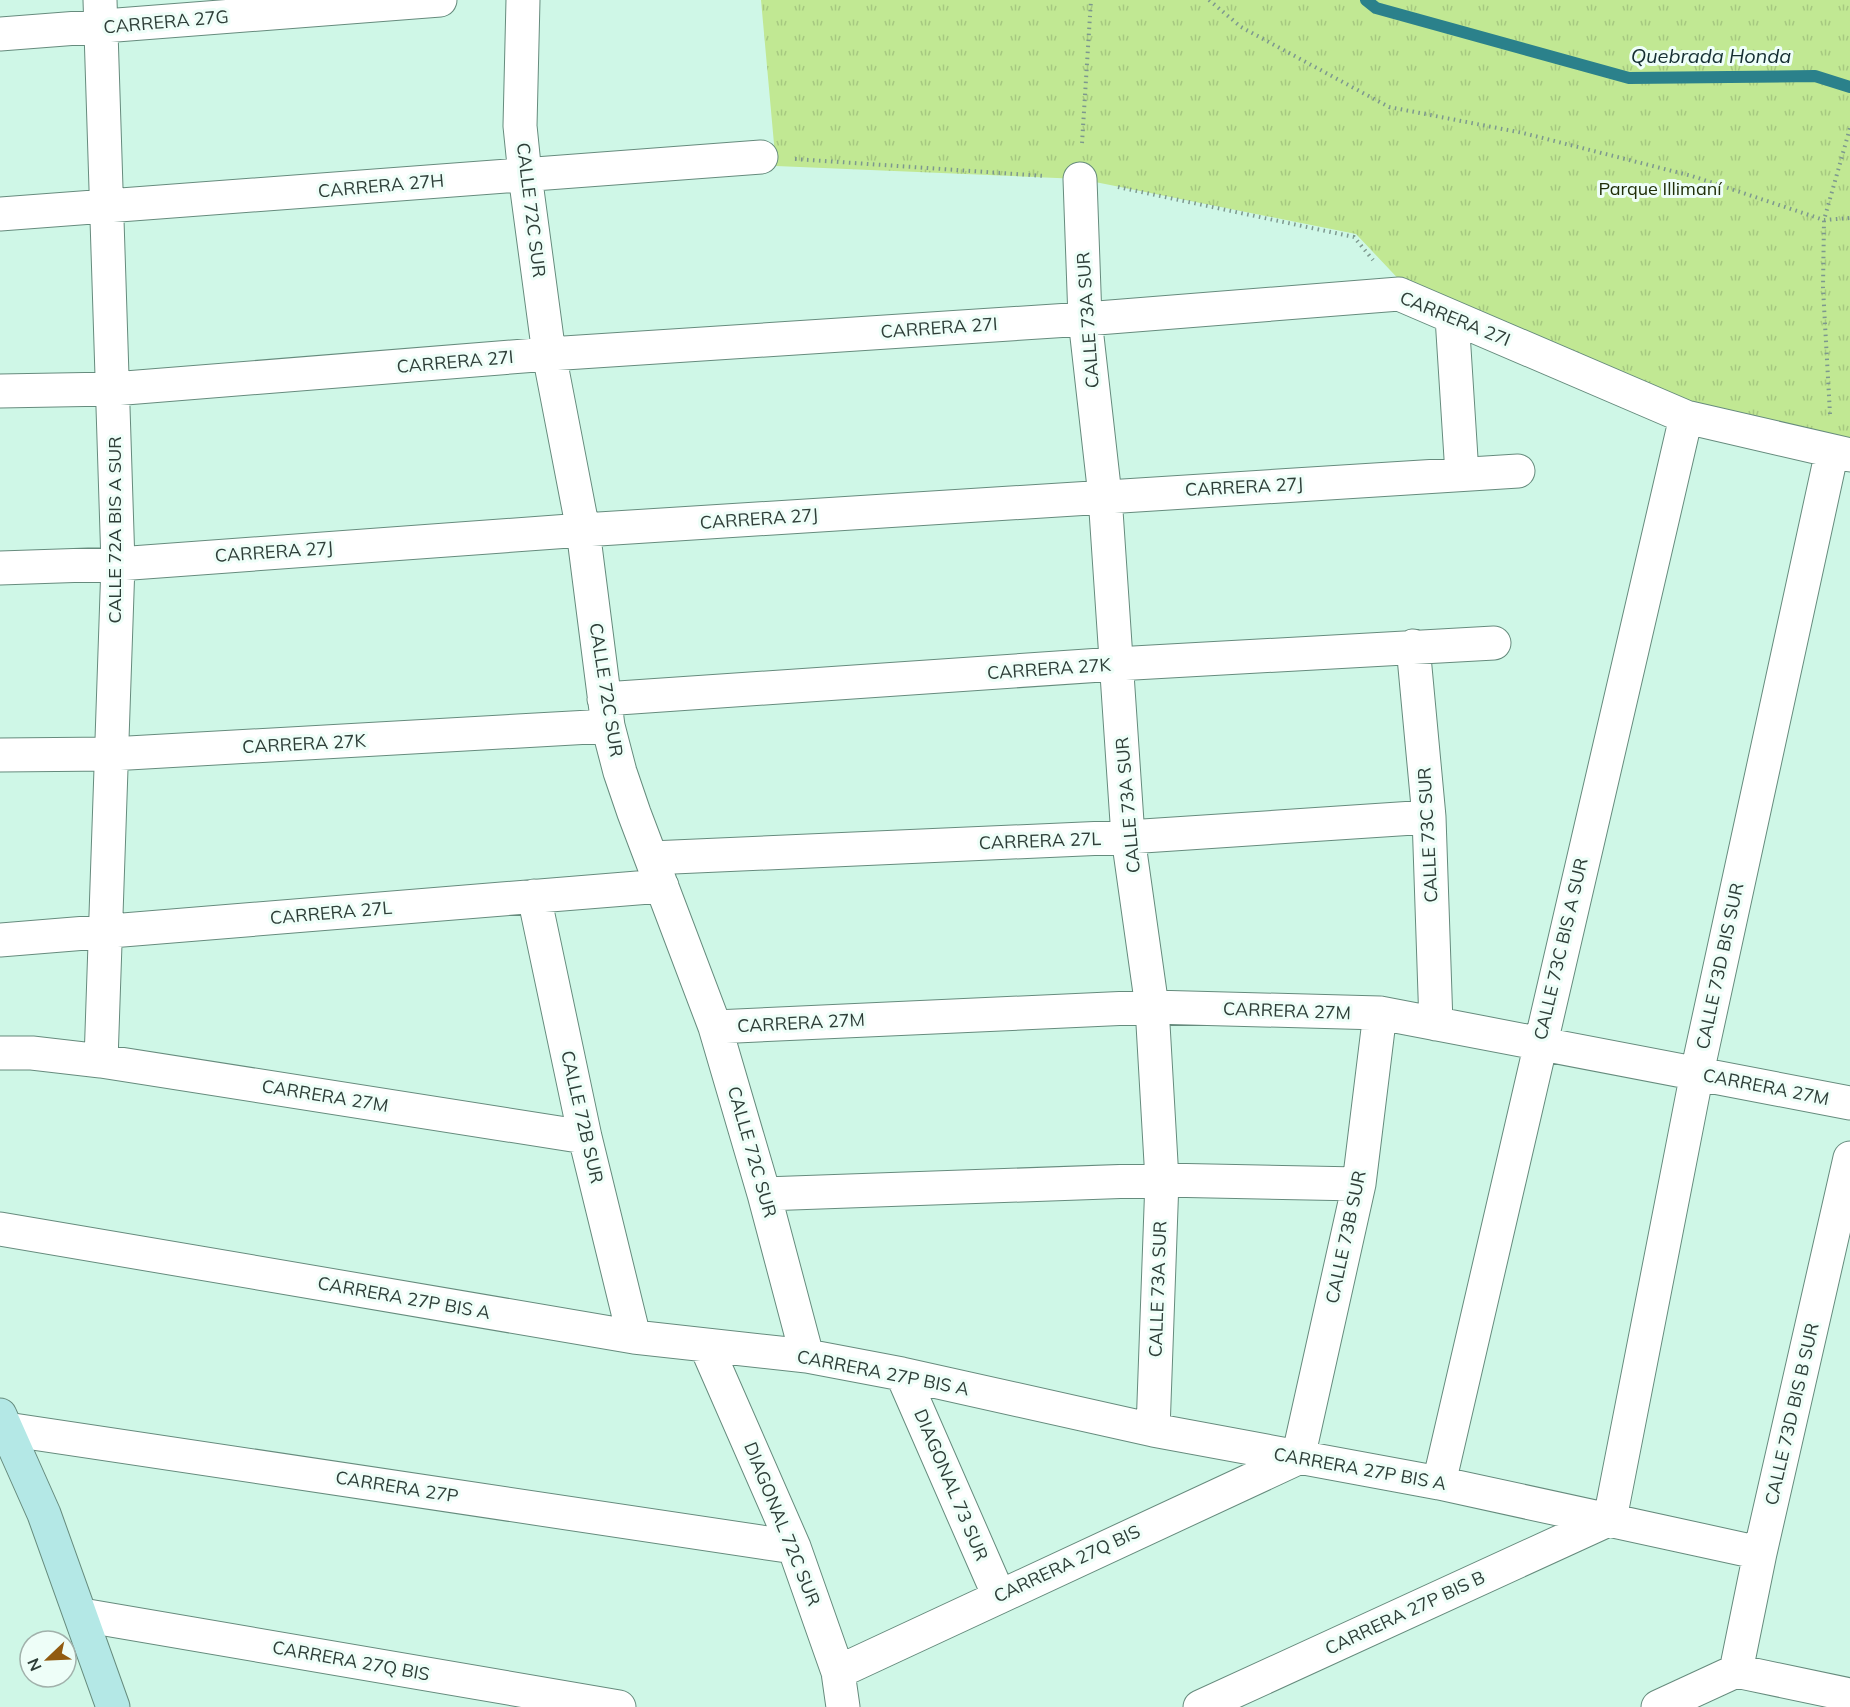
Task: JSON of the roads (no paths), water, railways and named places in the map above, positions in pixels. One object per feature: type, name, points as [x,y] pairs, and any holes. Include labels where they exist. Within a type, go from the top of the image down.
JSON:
[{"type":"street","name":"CARRERA 27G","points":[[0,34],[101,14],[440,0]]},
{"type":"street","name":"CALLE 72C SUR","points":[[522,0],[520,126],[525,175],[549,354],[583,530],[606,713],[620,772],[715,1027],[764,1194],[807,1356]]},
{"type":"street","name":"CALLE 72A BIS A SUR","points":[[101,14],[118,564],[101,1061]]},
{"type":"street","name":"CARRERA 27H","points":[[0,214],[107,208],[762,157]]},
{"type":"street","name":"CALLE 73A SUR","points":[[1080,179],[1085,319],[1105,496],[1128,837],[1152,1007],[1162,1180],[1153,1430]]},
{"type":"street","name":"CARRERA 27I","points":[[0,391],[113,389],[549,354],[1085,319],[1399,294],[1686,417],[1841,453]]},
{"type":"street","points":[[1452,317],[1462,474]]},
{"type":"street","name":"CALLE 73C BIS A SUR","points":[[1439,1483],[1686,417]]},
{"type":"street","name":"CALLE 73D BIS SUR","points":[[1610,1519],[1697,1073],[1841,453]]},
{"type":"street","name":"CARRERA 27J","points":[[0,568],[118,564],[583,530],[1518,471]]},
{"type":"street","name":"CARRERA 27K","points":[[0,755],[111,754],[606,713],[1116,664],[1494,643]]},
{"type":"street","name":"CALLE 73C SUR","points":[[1413,646],[1429,817],[1436,1024]]},
{"type":"street","name":"CARRERA 27L","points":[[0,940],[534,896],[656,872],[1429,817]]},
{"type":"street","name":"CALLE 72B SUR","points":[[534,896],[585,1137],[634,1337]]},
{"type":"street","name":"CARRERA 27M","points":[[715,1027],[1152,1007],[1380,1013],[1850,1103]]},
{"type":"street","name":"CALLE 73B SUR","points":[[1298,1458],[1359,1184],[1380,1013]]},
{"type":"street","name":"CARRERA 27M","points":[[0,1053],[32,1053],[101,1061],[585,1137]]},
{"type":"street","name":"CALLE 73D BIS B SUR","points":[[1736,1671],[1760,1553],[1850,1158]]},
{"type":"street","points":[[764,1194],[1162,1180],[1359,1184]]},
{"type":"street","name":"CARRERA 27P BIS A","points":[[0,1229],[634,1337],[807,1356],[903,1374],[1153,1430],[1439,1483],[1760,1553]]},
{"type":"street","name":"DIAGONAL 72C SUR","points":[[706,1346],[794,1546],[838,1672],[843,1707]]},
{"type":"street","name":"DIAGONAL 73 SUR","points":[[903,1374],[999,1596]]},
{"type":"street","points":[[2,1424],[44,1514],[113,1707]]},
{"type":"street","name":"CARRERA 27P","points":[[2,1424],[794,1546]]},
{"type":"street","name":"CARRERA 27Q BIS","points":[[838,1672],[1298,1458]]},
{"type":"street","name":"CARRERA 27P BIS B","points":[[1214,1704],[1610,1519]]},
{"type":"street","name":"CARRERA 27Q BIS","points":[[82,1615],[619,1707]]},
{"type":"street","points":[[1658,1707],[1736,1671],[1850,1695]]},
{"type":"waterway","name":"Quebrada Honda","points":[[1366,0],[1376,8],[1629,78],[1815,76],[1850,87]]},
{"type":"park label","name":"Parque Illimaní","points":[[1660,189]]}]
